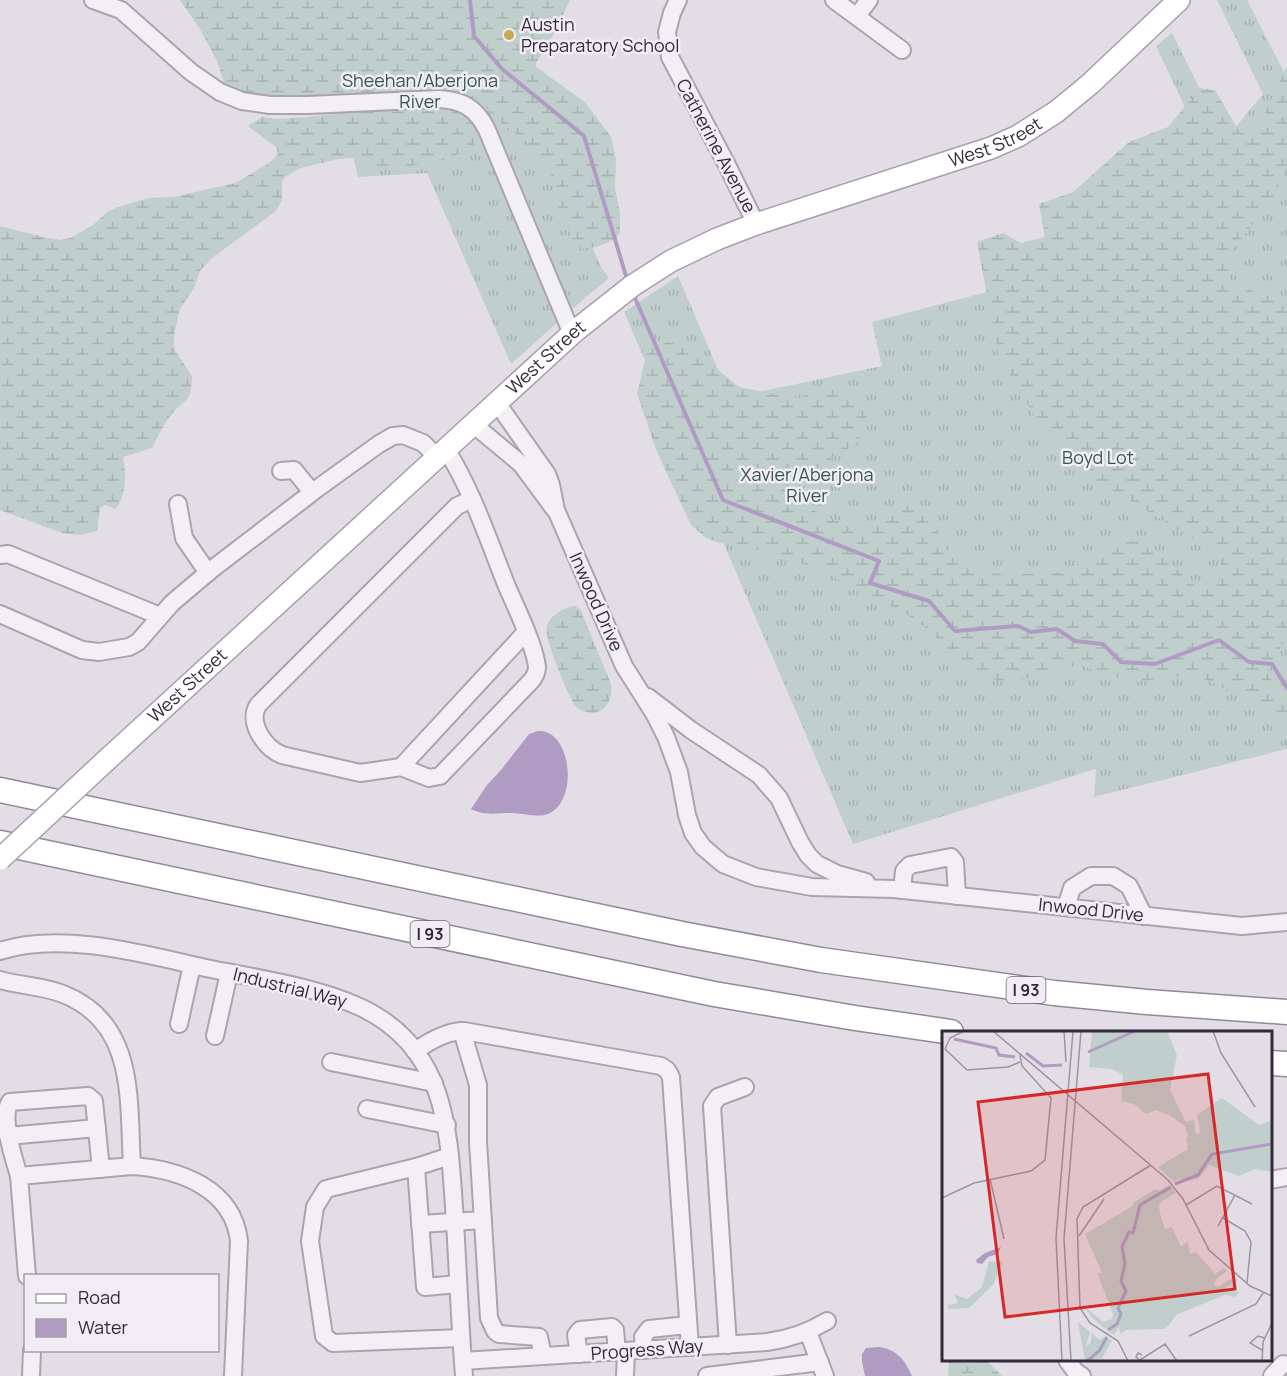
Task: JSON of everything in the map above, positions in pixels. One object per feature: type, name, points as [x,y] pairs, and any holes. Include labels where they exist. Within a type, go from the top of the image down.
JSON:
[{"type":"highway","name":"I 93","points":[[0,790],[682,934],[821,960],[1065,994],[1287,1012]]},
{"type":"highway","name":"I 93","points":[[0,843],[690,989],[796,1009],[944,1031]]},
{"type":"highway","points":[[1272,1063],[1287,1064]]},
{"type":"main road","name":"West Street","points":[[0,859],[572,334],[632,286],[671,261],[756,224],[961,158],[1018,136],[1056,112],[1090,84],[1179,0]]},
{"type":"street","points":[[93,0],[121,10],[191,72],[220,93],[242,101],[270,105],[308,105],[439,99],[457,101],[472,109],[480,116],[487,130],[572,334]]},
{"type":"street","name":"Catherine Avenue","points":[[678,0],[667,32],[670,57],[728,165],[756,224]]},
{"type":"street","points":[[834,0],[902,50]]},
{"type":"street","points":[[856,16],[869,0]]},
{"type":"street","name":"Inwood Drive","points":[[497,403],[544,469],[551,486],[556,510],[620,657],[655,715],[675,761],[691,828],[703,848],[713,857],[734,869],[768,879],[819,887],[898,890],[1242,926],[1287,922]]},
{"type":"street","name":"Inwood Drive","points":[[473,424],[521,464],[556,510]]},
{"type":"street","points":[[0,614],[82,650],[99,652],[119,650],[138,642],[172,603],[312,492],[393,436],[403,435],[416,438],[442,453],[460,472],[472,499],[525,633],[537,668],[532,680],[440,776],[429,778],[401,767],[360,773],[280,755],[258,734],[255,711],[258,705],[458,506],[472,499]]},
{"type":"street","points":[[282,471],[294,470],[312,492]]},
{"type":"street","points":[[178,504],[184,538],[208,573]]},
{"type":"street","points":[[0,555],[6,553],[160,616]]},
{"type":"street","points":[[401,767],[525,633]]},
{"type":"street","name":"Inwood Drive","points":[[640,691],[691,730],[759,775],[779,798],[807,855],[817,864],[837,874],[898,890]]},
{"type":"street","points":[[898,890],[904,871],[910,865],[951,857],[955,862],[957,896]]},
{"type":"street","points":[[1066,907],[1072,888],[1090,876],[1113,876],[1129,886],[1144,916]]},
{"type":"street","name":"Industrial Way","points":[[0,951],[29,944],[67,943],[111,949],[303,989],[358,1006],[387,1023],[415,1051],[434,1083],[447,1125],[463,1369]]},
{"type":"street","points":[[179,1024],[192,965]]},
{"type":"street","points":[[215,1036],[229,973]]},
{"type":"street","points":[[0,980],[64,994],[83,1004],[99,1017],[111,1032],[120,1049],[124,1066],[132,1166]]},
{"type":"street","points":[[462,1030],[478,1085],[478,1142],[489,1318],[499,1334],[539,1337],[543,1356]]},
{"type":"street","points":[[415,1051],[426,1043],[462,1030],[661,1066],[668,1070],[690,1347]]},
{"type":"street","points":[[331,1062],[434,1083]]},
{"type":"street","points":[[728,1345],[712,1106],[718,1097],[745,1087]]},
{"type":"street","points":[[27,1274],[19,1176],[8,1136],[6,1108],[10,1102],[88,1096],[94,1101],[101,1169]]},
{"type":"street","points":[[367,1109],[447,1125]]},
{"type":"street","points":[[8,1136],[97,1128]]},
{"type":"street","points":[[450,1156],[416,1167],[326,1189],[315,1207],[310,1241],[324,1336],[333,1343],[461,1338]]},
{"type":"street","points":[[19,1176],[132,1166],[151,1167],[182,1174],[216,1195],[233,1216],[239,1242],[233,1376]]},
{"type":"street","points":[[416,1167],[425,1287],[458,1284]]},
{"type":"street","points":[[1272,1179],[1287,1177]]},
{"type":"street","points":[[420,1224],[483,1220]]},
{"type":"street","name":"Progress Way","points":[[463,1369],[543,1356],[790,1339],[827,1321]]},
{"type":"street","points":[[644,1350],[643,1336],[649,1329],[688,1325]]},
{"type":"street","points":[[579,1354],[576,1335],[580,1330],[612,1327],[622,1351],[625,1376]]},
{"type":"street","points":[[707,1376],[823,1369],[808,1332]]},
{"type":"street","points":[[31,1376],[32,1352]]},
{"type":"street","points":[[1068,1361],[1075,1371],[1082,1376]]},
{"type":"green space","points":[[180,0],[570,0],[555,32],[536,63],[536,67],[585,102],[611,137],[616,159],[615,188],[620,213],[620,232],[617,238],[597,247],[581,249],[574,241],[558,206],[554,182],[539,154],[529,142],[504,126],[489,110],[452,81],[437,76],[417,78],[394,89],[360,95],[267,98],[232,90],[224,83],[217,61],[200,29]]},
{"type":"green space","name":"Sheehan/Aberjona River","points":[[315,0],[542,133],[602,269],[609,278],[511,364],[427,173],[358,177]]},
{"type":"green space","name":"Boyd Lot","points":[[1217,0],[1247,0],[1284,72],[1287,69],[1287,749],[1094,797],[1096,769],[853,844],[624,312],[678,276],[730,398],[882,366],[872,322],[987,292],[1208,156],[1156,46],[1172,33],[1225,140],[1263,94]]},
{"type":"green space","points":[[1287,66],[1287,166],[1274,197],[1229,255],[1230,284],[1287,302],[1287,637],[1267,670],[1276,690],[1287,693],[1287,719],[1196,675],[1132,682],[1079,665],[1012,682],[978,677],[917,620],[863,591],[816,568],[759,550],[706,538],[691,525],[657,452],[637,394],[647,351],[667,342],[689,346],[739,387],[798,398],[840,383],[868,415],[858,442],[795,482],[802,500],[823,517],[862,526],[912,504],[929,513],[949,554],[1001,575],[1063,572],[1115,543],[1145,540],[1197,588],[1217,584],[1224,570],[1215,552],[1096,480],[1035,416],[999,358],[977,242],[1003,233],[1021,243],[1045,237],[1039,204],[1073,192],[1129,142],[1168,127],[1200,88],[1215,90],[1240,133],[1256,132]]},
{"type":"green space","points":[[434,104],[462,108],[475,125],[474,145],[469,151],[433,162],[397,168],[372,166],[351,158],[301,168],[285,177],[282,182],[282,200],[276,211],[212,258],[200,271],[194,288],[180,309],[174,335],[176,352],[192,376],[189,396],[169,418],[152,448],[123,457],[125,477],[120,503],[116,509],[105,505],[100,508],[97,531],[80,535],[62,533],[0,510],[0,226],[60,240],[70,238],[93,225],[107,212],[118,207],[148,198],[174,197],[235,183],[268,164],[278,154],[276,147],[248,126],[262,117],[277,119],[308,117]]},
{"type":"green space","points":[[576,606],[581,611],[611,684],[610,699],[607,705],[597,712],[590,713],[576,707],[562,679],[549,642],[547,626],[549,622],[557,613]]},
{"type":"green space","points":[[949,1361],[987,1361],[1002,1376],[948,1376]]},
{"type":"water","points":[[538,731],[549,733],[558,741],[564,753],[567,782],[564,796],[558,807],[548,814],[539,816],[485,813],[471,809],[487,785],[529,734]]},
{"type":"water","points":[[880,1347],[900,1357],[912,1376],[865,1376],[862,1354],[866,1348]]},
{"type":"waterway","points":[[470,0],[474,36],[502,69],[584,136],[626,276]]},
{"type":"waterway","points":[[635,298],[723,500],[879,561],[870,583],[929,601],[955,631],[1018,626],[1031,632],[1057,629],[1075,641],[1103,644],[1121,662],[1155,664],[1219,640],[1249,662],[1272,664],[1287,688]]},
{"type":"place","name":"Austin Preparatory School","points":[[509,35]]},
{"type":"park label","name":"Xavier/Aberjona River","points":[[807,485]]}]
